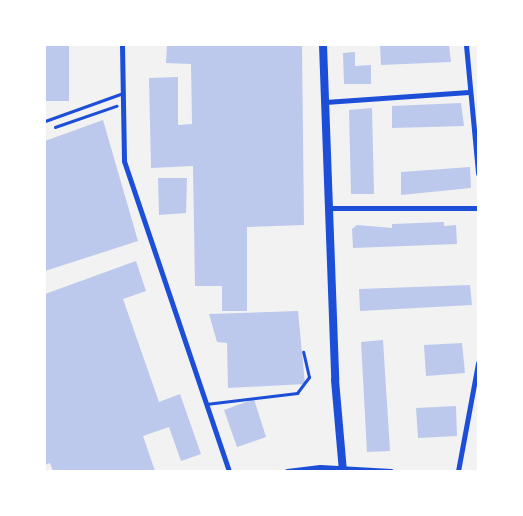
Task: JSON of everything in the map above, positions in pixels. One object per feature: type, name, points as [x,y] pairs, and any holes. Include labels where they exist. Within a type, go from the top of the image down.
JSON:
[{"type":"street","points":[[122,45],[124,161],[229,471]]},
{"type":"street","points":[[323,45],[329,208],[343,470]]},
{"type":"street","points":[[466,45],[478,173]]},
{"type":"street","points":[[325,102],[469,92]]},
{"type":"street","points":[[329,208],[478,208]]},
{"type":"street","points":[[458,471],[478,363]]},
{"type":"street","points":[[286,471],[391,471]]},
{"type":"lane","points":[[45,122],[123,93]]},
{"type":"lane","points":[[206,404],[297,393],[309,377],[303,352]]},
{"type":"path","points":[[45,130],[124,103]]},
{"type":"building","points":[[45,45],[69,45],[69,101],[45,101]]},
{"type":"building","points":[[167,45],[302,45],[304,225],[247,227],[247,311],[222,311],[222,286],[195,286],[193,166],[151,168],[149,78],[178,77],[178,125],[192,124],[191,64],[166,63]]},
{"type":"building","points":[[380,45],[449,45],[451,62],[381,65]]},
{"type":"building","points":[[355,52],[355,66],[371,65],[371,84],[344,84],[343,53]]},
{"type":"building","points":[[461,103],[464,126],[392,128],[392,106]]},
{"type":"building","points":[[372,108],[374,194],[351,194],[349,110]]},
{"type":"building","points":[[103,120],[138,241],[45,271],[45,141]]},
{"type":"building","points":[[470,167],[471,188],[401,195],[401,172]]},
{"type":"building","points":[[158,178],[187,178],[186,213],[159,215]]},
{"type":"building","points":[[444,222],[444,226],[456,225],[457,244],[353,248],[352,229],[357,225],[392,228],[392,224]]},
{"type":"building","points":[[136,261],[146,291],[123,299],[159,402],[180,394],[201,454],[181,461],[169,427],[143,436],[155,471],[53,471],[50,463],[45,465],[45,294]]},
{"type":"building","points":[[470,285],[472,305],[360,311],[359,289]]},
{"type":"building","points":[[298,311],[305,384],[228,388],[227,343],[217,342],[209,314]]},
{"type":"building","points":[[383,340],[390,451],[367,452],[361,342]]},
{"type":"building","points":[[462,343],[465,373],[426,376],[424,345]]},
{"type":"building","points":[[254,399],[266,437],[237,447],[224,410]]},
{"type":"building","points":[[456,406],[457,436],[418,438],[416,408]]}]
